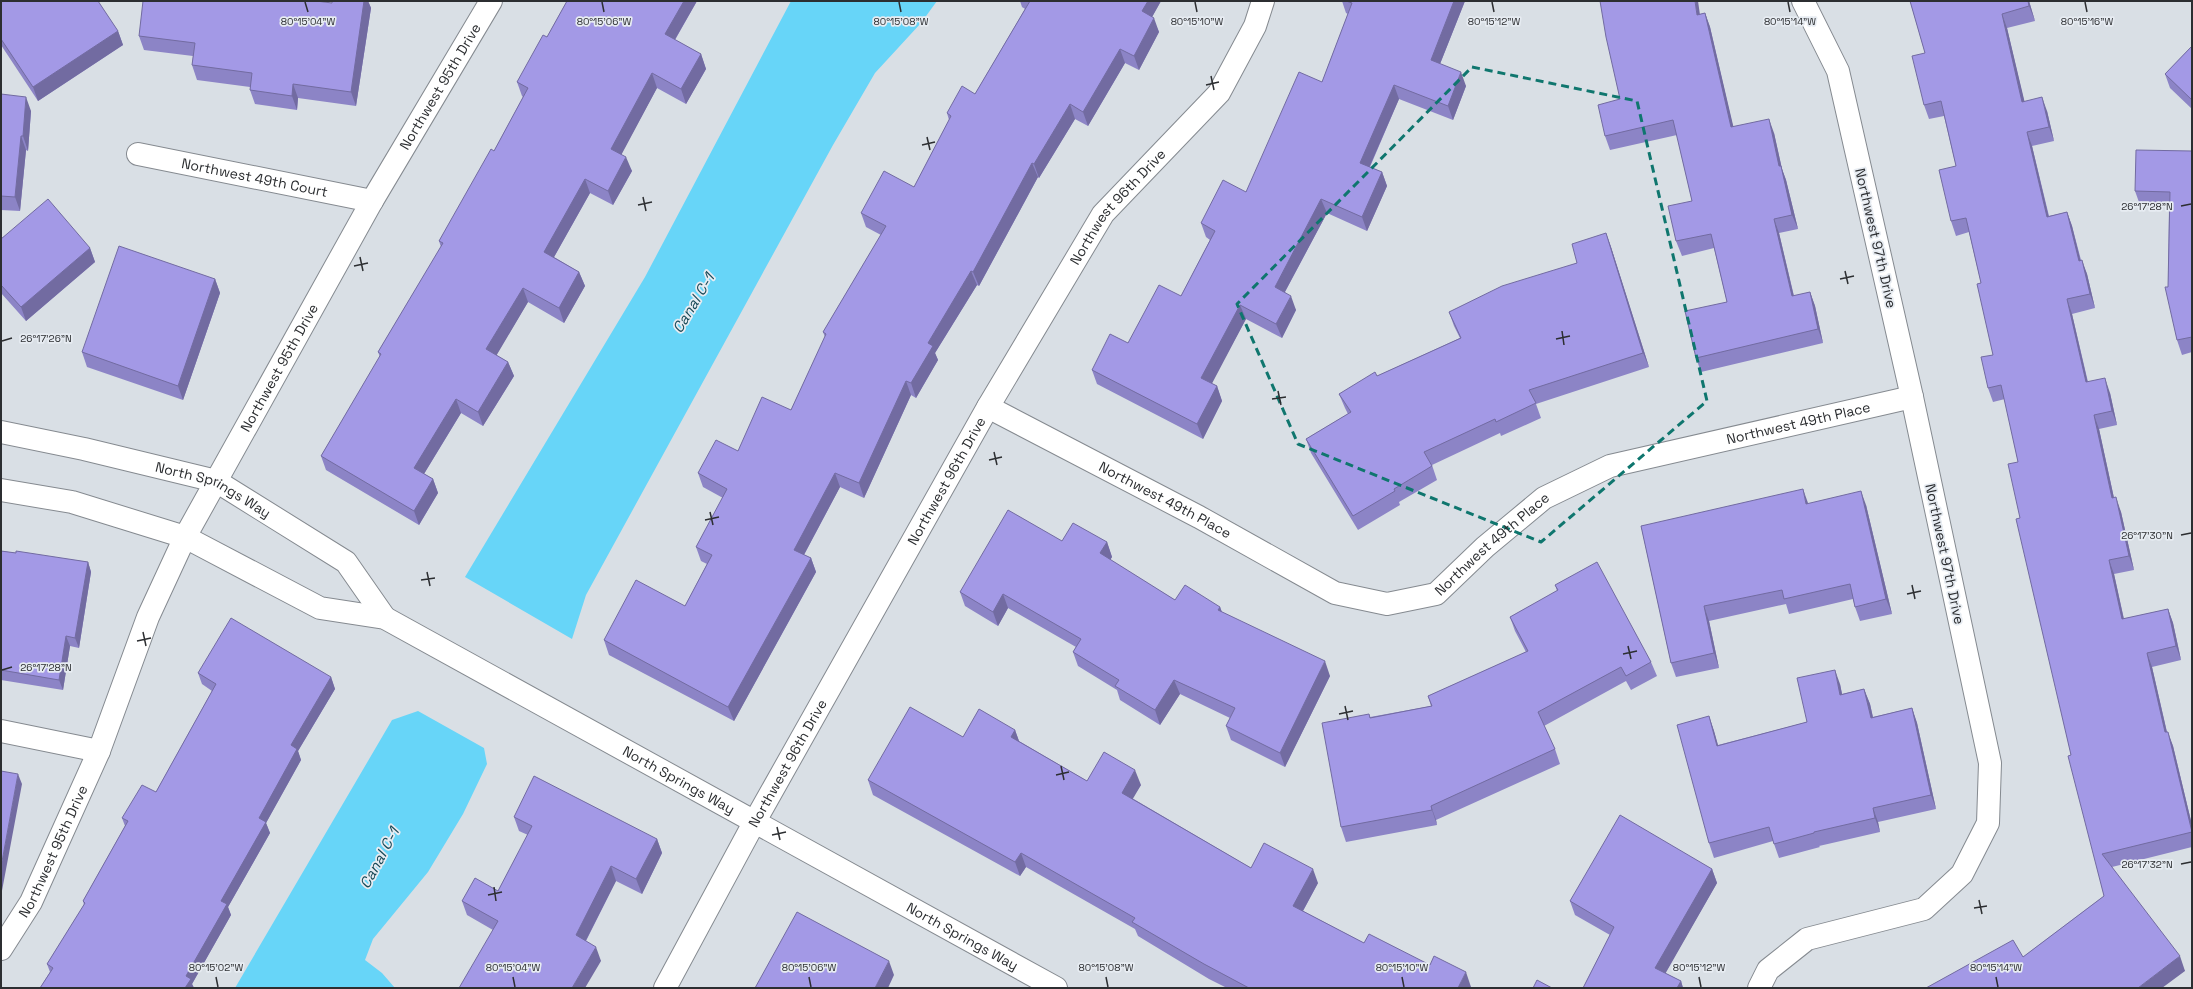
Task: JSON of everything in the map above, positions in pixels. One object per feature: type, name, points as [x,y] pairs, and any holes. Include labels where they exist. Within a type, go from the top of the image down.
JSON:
[{"type":"street","name":"Northwest 95th Drive","points":[[1,949],[31,902],[99,751],[148,617],[185,537],[372,201],[491,1]]},
{"type":"street","name":"Northwest 96th Drive","points":[[665,988],[755,821],[988,407],[1103,214],[1219,93],[1255,26],[1263,1]]},
{"type":"street","name":"Northwest 97th Drive","points":[[1759,988],[1768,970],[1807,939],[1924,909],[1962,874],[1988,823],[1990,763],[1912,397],[1838,71],[1803,1]]},
{"type":"street","name":"Northwest 49th Court","points":[[138,154],[372,201]]},
{"type":"street","name":"Northwest 49th Place","points":[[988,407],[1200,517],[1335,593],[1387,604],[1436,594],[1485,547],[1544,498],[1610,466],[1912,397]]},
{"type":"street","name":"North Springs Way","points":[[1,432],[84,449],[216,481],[346,562],[386,618]]},
{"type":"street","name":"North Springs Way","points":[[1,490],[72,502],[185,537],[320,608],[386,618],[1056,988]]},
{"type":"street","points":[[1,731],[99,751]]},
{"type":"highlighted area","points":[[1472,67],[1637,101],[1707,401],[1541,542],[1298,444],[1237,304]]},
{"type":"water","name":"Canal C-1","points":[[791,1],[937,1],[921,23],[875,73],[833,145],[586,595],[572,639],[465,577],[645,277]]},
{"type":"water","name":"Canal C-1","points":[[418,711],[484,748],[487,764],[463,814],[428,872],[373,939],[365,960],[382,973],[395,988],[235,988],[392,720]]},
{"type":"building","points":[[1,1],[98,1],[118,31],[33,87],[1,39]]},
{"type":"building","points":[[143,1],[316,1],[332,3],[332,1],[364,1],[351,92],[293,84],[292,96],[250,90],[252,73],[192,65],[195,43],[139,36]]},
{"type":"building","points":[[567,1],[684,1],[665,34],[701,54],[681,89],[652,73],[611,149],[626,157],[608,191],[585,179],[544,252],[579,272],[559,308],[523,288],[486,349],[508,362],[478,412],[456,399],[414,468],[433,479],[414,511],[321,456],[381,354],[378,352],[443,243],[439,241],[491,149],[494,151],[528,88],[517,82],[543,35],[547,37]]},
{"type":"building","points":[[1030,1],[1148,1],[1142,11],[1154,18],[1134,56],[1120,49],[1083,112],[1070,104],[1034,164],[1032,163],[973,272],[971,271],[928,343],[933,346],[911,383],[906,381],[859,483],[835,473],[794,550],[811,558],[728,707],[604,640],[636,580],[685,606],[712,555],[696,547],[727,489],[698,473],[716,440],[738,451],[762,397],[791,410],[826,334],[823,332],[886,226],[861,213],[884,171],[914,187],[951,116],[947,113],[962,86],[975,94]]},
{"type":"building","points":[[1346,1],[1454,1],[1431,60],[1461,72],[1448,106],[1394,85],[1360,163],[1382,172],[1362,217],[1321,199],[1275,287],[1291,296],[1276,324],[1240,305],[1201,378],[1217,386],[1197,424],[1092,370],[1110,334],[1128,343],[1159,285],[1181,296],[1215,231],[1201,223],[1223,180],[1246,192],[1299,72],[1322,82],[1352,3]]},
{"type":"building","points":[[1600,1],[1695,1],[1697,15],[1705,13],[1731,127],[1769,119],[1779,166],[1781,166],[1792,215],[1774,219],[1792,296],[1810,292],[1818,329],[1696,358],[1685,311],[1727,302],[1711,234],[1676,241],[1668,206],[1692,201],[1673,120],[1605,136],[1598,105],[1620,99],[1606,37]]},
{"type":"building","points":[[1910,1],[2028,1],[2029,6],[2002,14],[2022,102],[2042,97],[2049,127],[2027,132],[2047,217],[2067,212],[2079,261],[2082,260],[2090,294],[2067,299],[2086,382],[2105,378],[2112,411],[2094,415],[2112,498],[2116,497],[2129,556],[2109,560],[2122,619],[2168,609],[2176,646],[2147,653],[2165,732],[2168,732],[2192,832],[2102,854],[2180,956],[2138,988],[1926,988],[2013,940],[2023,957],[2104,896],[2068,756],[2071,755],[2016,519],[2020,518],[2008,464],[2018,462],[2001,385],[1988,388],[1981,357],[1993,355],[1977,284],[1981,283],[1966,218],[1951,221],[1939,170],[1956,166],[1941,101],[1924,105],[1912,56],[1925,53]]},
{"type":"building","points":[[2192,46],[2192,100],[2165,74]]},
{"type":"building","points":[[1,94],[26,97],[23,136],[21,136],[15,197],[1,196]]},
{"type":"building","points":[[2136,150],[2192,151],[2192,337],[2177,340],[2165,287],[2168,287],[2170,192],[2135,191]]},
{"type":"building","points":[[48,199],[90,248],[21,307],[1,285],[1,239]]},
{"type":"building","points":[[1606,233],[1643,353],[1529,390],[1536,403],[1496,422],[1495,419],[1424,452],[1432,466],[1394,489],[1395,491],[1353,516],[1306,439],[1351,412],[1339,394],[1375,372],[1377,376],[1461,338],[1449,312],[1502,286],[1577,263],[1572,244]]},
{"type":"building","points":[[119,246],[215,279],[178,386],[82,352]]},
{"type":"building","points":[[1803,489],[1806,504],[1861,491],[1886,599],[1855,607],[1850,584],[1784,599],[1782,590],[1704,606],[1714,653],[1671,663],[1641,526]]},
{"type":"building","points":[[1008,510],[1062,541],[1073,523],[1107,542],[1100,553],[1175,600],[1185,585],[1220,607],[1218,610],[1325,661],[1280,753],[1226,726],[1235,708],[1174,680],[1155,710],[1115,686],[1119,680],[1073,652],[1081,639],[1003,594],[993,612],[960,592]]},
{"type":"building","points":[[1,551],[16,553],[16,551],[88,562],[75,638],[66,636],[59,680],[1,670]]},
{"type":"building","points":[[1597,562],[1651,662],[1626,676],[1621,667],[1538,712],[1555,749],[1431,806],[1432,810],[1341,827],[1322,723],[1369,714],[1370,718],[1432,706],[1428,696],[1528,651],[1510,617],[1558,590],[1555,585]]},
{"type":"building","points":[[231,618],[331,677],[291,745],[297,749],[259,818],[266,822],[221,901],[227,904],[186,976],[191,979],[185,988],[40,988],[53,968],[47,964],[85,903],[83,901],[128,821],[122,818],[142,785],[156,792],[216,684],[198,673]]},
{"type":"building","points":[[1835,670],[1840,695],[1864,689],[1871,718],[1912,708],[1931,795],[1873,808],[1875,818],[1814,832],[1774,844],[1769,827],[1709,843],[1677,725],[1709,716],[1717,746],[1807,722],[1797,678]]},
{"type":"building","points":[[910,707],[963,737],[979,709],[1015,730],[1011,737],[1087,781],[1104,752],[1135,770],[1122,793],[1251,868],[1264,843],[1313,869],[1293,906],[1364,943],[1369,934],[1430,965],[1434,956],[1466,972],[1458,988],[1249,988],[1204,964],[1132,922],[1135,918],[1021,853],[1015,862],[868,780]]},
{"type":"building","points":[[1,771],[18,774],[1,867]]},
{"type":"building","points":[[534,776],[657,839],[636,879],[611,866],[576,935],[596,947],[572,988],[459,988],[498,921],[462,901],[475,878],[498,891],[532,826],[514,817]]},
{"type":"building","points":[[1620,815],[1712,869],[1655,968],[1681,981],[1677,988],[1583,988],[1614,927],[1570,901]]},
{"type":"building","points":[[797,912],[889,961],[875,988],[755,988]]},
{"type":"building","points":[[1537,980],[1552,988],[1533,988]]}]
